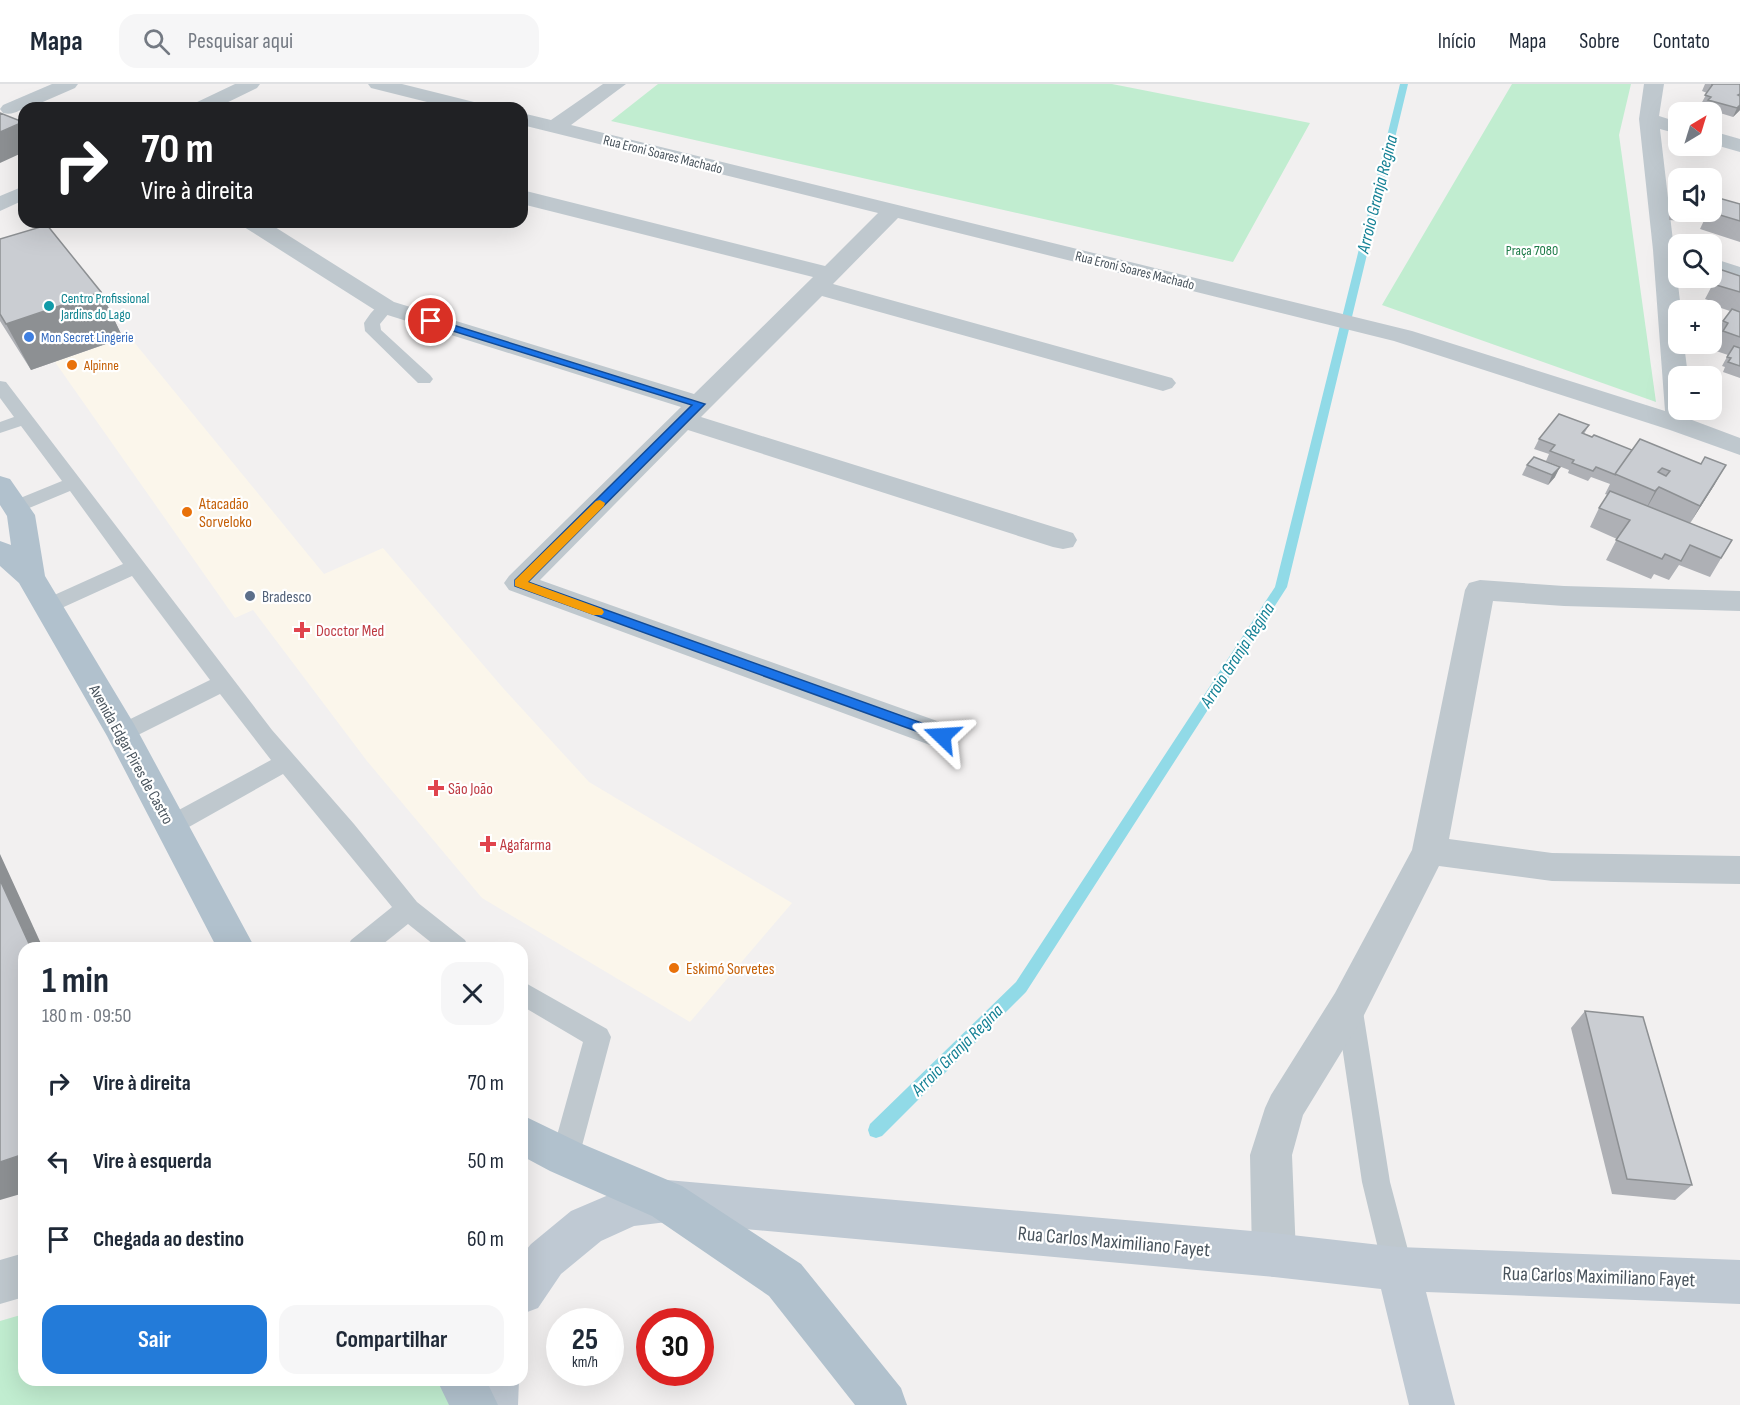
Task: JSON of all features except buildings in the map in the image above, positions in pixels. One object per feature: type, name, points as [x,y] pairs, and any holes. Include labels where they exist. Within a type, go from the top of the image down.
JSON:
[{"type":"main road","name":"Avenida Edgar Pires de Castro","points":[[5,494],[21,515],[30,576]]},
{"type":"main road","name":"Avenida Edgar Pires de Castro","points":[[0,551],[30,576],[122,734],[236,942]]},
{"type":"main road","points":[[528,1137],[565,1157],[667,1201],[785,1280],[884,1405]]},
{"type":"main road","points":[[464,1386],[475,1405]]},
{"type":"street","points":[[26,102],[68,84]]},
{"type":"street","points":[[212,102],[250,84]]},
{"type":"street","points":[[378,84],[452,102]]},
{"type":"street","points":[[555,128],[616,84]]},
{"type":"street","points":[[1654,84],[1649,120],[1668,235]]},
{"type":"street","points":[[10,109],[18,106]]},
{"type":"street","points":[[1649,120],[1668,125]]},
{"type":"street","name":"Rua Eroni Soares Machado","points":[[528,121],[1403,336],[1679,424],[1740,447]]},
{"type":"street","points":[[1722,140],[1740,146]]},
{"type":"street","points":[[0,204],[18,195]]},
{"type":"street","points":[[528,199],[823,281],[1163,383]]},
{"type":"street","points":[[893,211],[519,583],[942,736]]},
{"type":"street","points":[[261,228],[386,307],[1064,540]]},
{"type":"street","points":[[1722,269],[1740,275]]},
{"type":"street","points":[[1673,288],[1679,424]]},
{"type":"street","points":[[1274,1255],[1271,1155],[1285,1108],[1349,1005],[1430,851],[1480,590],[1564,596],[1740,602]]},
{"type":"street","points":[[1430,851],[1552,867],[1740,870]]},
{"type":"street","name":"Rua Carlos Maximiliano Fayet","points":[[528,1284],[546,1259],[586,1226],[632,1206],[667,1201],[1274,1255],[1398,1269],[1740,1282]]},
{"type":"street","points":[[1398,1269],[1432,1405]]},
{"type":"street","points":[[0,1282],[18,1277]]},
{"type":"street","points":[[495,1405],[496,1386]]},
{"type":"lane","points":[[386,307],[372,323],[374,331],[424,379]]},
{"type":"lane","points":[[0,386],[286,762],[346,831],[408,909],[449,942]]},
{"type":"lane","points":[[0,428],[24,419]]},
{"type":"lane","points":[[5,494],[73,483]]},
{"type":"lane","points":[[48,606],[136,566]]},
{"type":"lane","points":[[122,734],[224,683]]},
{"type":"lane","points":[[172,825],[286,762]]},
{"type":"lane","points":[[367,942],[408,909]]},
{"type":"lane","points":[[528,996],[598,1037],[565,1157]]},
{"type":"lane","points":[[1349,1005],[1376,1182],[1398,1269]]},
{"type":"shaded area","points":[[129,336],[324,574],[383,548],[503,688],[589,782],[792,903],[690,1022],[482,898],[367,761],[253,610],[235,618],[55,362]]},
{"type":"green space","points":[[658,84],[1112,84],[1310,123],[1233,262],[611,121]]},
{"type":"green space","name":"Praça 7080","points":[[1512,84],[1631,84],[1619,135],[1656,402],[1382,305]]},
{"type":"green space","points":[[18,1316],[18,1386],[443,1386],[456,1405],[0,1405],[0,1321]]},
{"type":"waterway","name":"Arroio Granja Regina","points":[[876,1130],[1021,987],[1281,587],[1404,84]]},
{"type":"slow traffic","points":[[598,612],[519,583],[600,503]]},
{"type":"place","name":"Centro Profissional Jardins do Lago","points":[[49,306]]},
{"type":"place","name":"Mon Secret Lingerie","points":[[29,337]]},
{"type":"place","name":"Alpinne","points":[[72,365]]},
{"type":"place","name":"Atacadão Sorveloko","points":[[187,512]]},
{"type":"place","name":"Bradesco","points":[[250,596]]},
{"type":"place","name":"Docctor Med","points":[[302,630]]},
{"type":"place","name":"São João","points":[[436,788]]},
{"type":"place","name":"Agafarma","points":[[488,844]]},
{"type":"place","name":"Eskimó Sorvetes","points":[[674,968]]},
{"type":"route","points":[[431,321],[700,404],[519,583],[942,736]]}]
